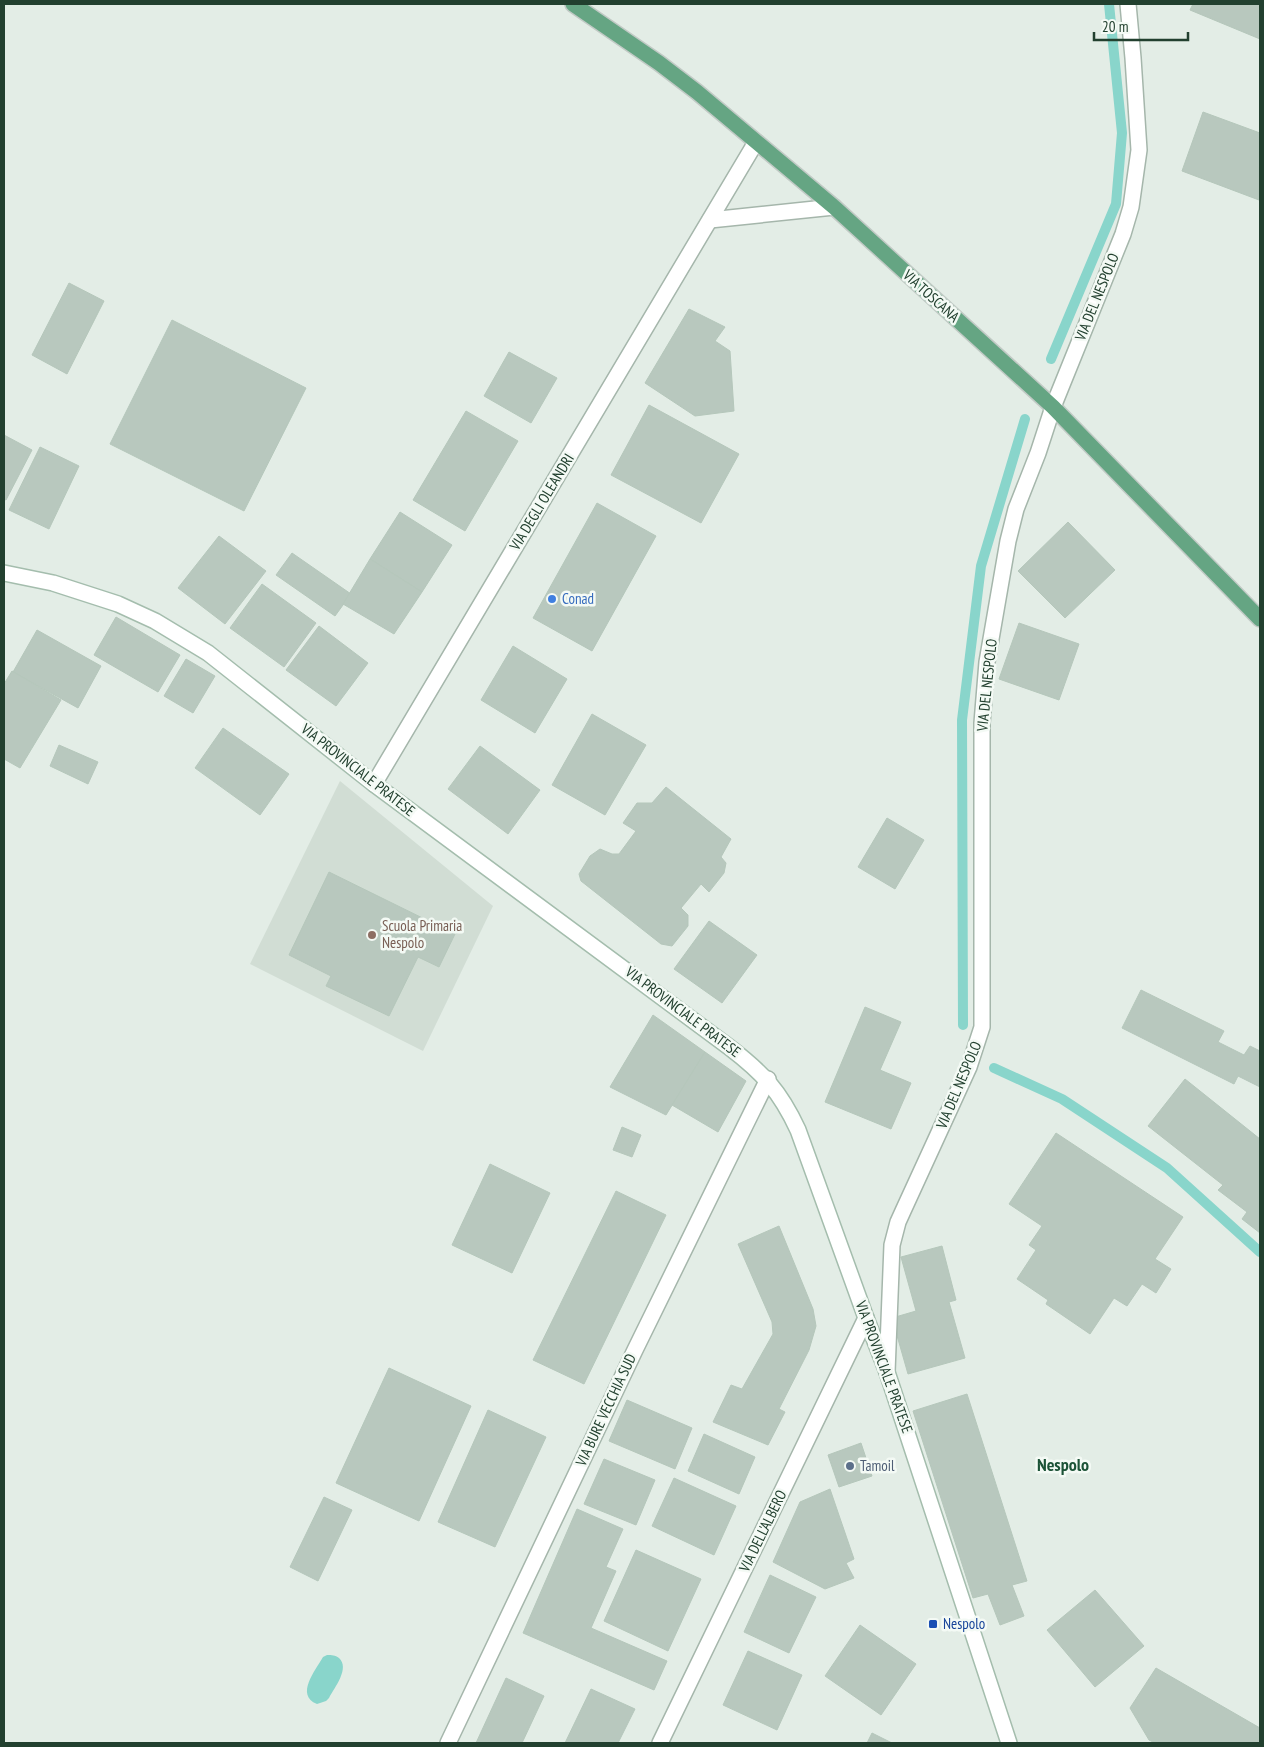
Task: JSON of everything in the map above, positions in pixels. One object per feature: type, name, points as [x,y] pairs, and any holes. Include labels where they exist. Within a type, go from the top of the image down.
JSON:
[{"type":"main road","name":"VIA TOSCANA","points":[[573,4],[659,63],[697,92],[834,207],[1053,407],[1260,619]]},
{"type":"street","name":"VIA DEL NESPOLO","points":[[887,1372],[891,1258],[895,1234],[900,1217],[976,1052],[982,1027],[982,723],[987,662],[1008,541],[1016,509],[1038,453],[1053,407],[1123,234],[1133,198],[1139,150],[1134,58],[1128,4]]},
{"type":"street","name":"VIA DEGLI OLEANDRI","points":[[374,784],[756,142]]},
{"type":"street","points":[[710,220],[834,207]]},
{"type":"street","name":"VIA PROVINCIALE PRATESE","points":[[4,572],[52,583],[118,604],[155,621],[208,653],[374,784],[729,1047],[768,1079],[788,1108],[798,1130],[887,1372],[1009,1743]]},
{"type":"street","name":"VIA BURE VECCHIA SUD","points":[[448,1743],[635,1350],[768,1079]]},
{"type":"street","name":"VIA DELL'ALBERO","points":[[660,1743],[866,1318]]},
{"type":"shaded area","name":"Scuola Primaria Nespolo","points":[[340,781],[493,906],[423,1051],[250,964]]},
{"type":"water","points":[[327,1655],[339,1658],[342,1662],[342,1672],[329,1698],[317,1704],[311,1700],[307,1689],[323,1657]]},
{"type":"building","points":[[1193,4],[1260,4],[1260,39],[1190,10]]},
{"type":"building","points":[[1203,112],[1260,133],[1259,200],[1182,171]]},
{"type":"building","points":[[69,283],[104,301],[67,374],[32,355]]},
{"type":"building","points":[[689,309],[725,327],[715,341],[730,351],[734,411],[695,416],[645,383]]},
{"type":"building","points":[[172,320],[306,388],[244,511],[110,444]]},
{"type":"building","points":[[509,352],[557,378],[531,423],[484,396]]},
{"type":"building","points":[[649,405],[739,454],[701,523],[611,475]]},
{"type":"building","points":[[466,411],[518,441],[465,531],[413,500]]},
{"type":"building","points":[[4,435],[32,450],[6,500],[4,499]]},
{"type":"building","points":[[40,447],[79,466],[49,529],[9,510]]},
{"type":"building","points":[[597,503],[656,536],[592,651],[533,618]]},
{"type":"building","points":[[400,512],[452,545],[422,592],[370,559]]},
{"type":"building","points":[[1068,522],[1115,570],[1065,618],[1018,571]]},
{"type":"building","points":[[219,536],[266,571],[225,624],[178,588]]},
{"type":"building","points":[[292,553],[351,594],[335,616],[276,575]]},
{"type":"building","points":[[370,559],[422,592],[394,634],[343,604]]},
{"type":"building","points":[[262,584],[316,623],[284,667],[230,628]]},
{"type":"building","points":[[116,617],[180,655],[158,692],[94,655]]},
{"type":"building","points":[[1019,623],[1079,644],[1059,700],[999,679]]},
{"type":"building","points":[[319,626],[368,663],[336,706],[286,670]]},
{"type":"building","points":[[37,630],[101,666],[78,708],[13,672]]},
{"type":"building","points":[[513,646],[567,679],[535,733],[481,700]]},
{"type":"building","points":[[186,659],[215,676],[193,713],[164,696]]},
{"type":"building","points":[[12,671],[61,700],[20,768],[4,759],[4,684]]},
{"type":"building","points":[[592,714],[646,745],[605,815],[552,785]]},
{"type":"building","points":[[223,728],[289,774],[260,815],[195,768]]},
{"type":"building","points":[[59,745],[98,762],[88,784],[50,766]]},
{"type":"building","points":[[480,746],[540,790],[508,834],[448,789]]},
{"type":"building","points":[[666,787],[731,839],[721,857],[726,863],[724,873],[709,892],[701,884],[681,908],[688,915],[688,926],[672,946],[661,944],[581,881],[579,874],[590,856],[600,849],[612,854],[619,854],[636,831],[623,823],[637,803],[652,803]]},
{"type":"building","points":[[887,818],[924,840],[895,889],[858,867]]},
{"type":"building","points":[[329,872],[455,934],[439,967],[418,957],[389,1016],[326,986],[331,976],[289,955]]},
{"type":"building","points":[[709,921],[757,955],[722,1003],[674,969]]},
{"type":"building","points":[[1141,990],[1224,1031],[1218,1042],[1244,1055],[1250,1046],[1260,1051],[1260,1087],[1238,1076],[1234,1084],[1122,1028]]},
{"type":"building","points":[[865,1007],[901,1022],[880,1070],[911,1083],[891,1129],[825,1102]]},
{"type":"building","points":[[653,1015],[705,1052],[666,1115],[610,1087]]},
{"type":"building","points":[[705,1052],[746,1081],[718,1132],[672,1105]]},
{"type":"building","points":[[1185,1079],[1260,1139],[1260,1233],[1242,1219],[1247,1212],[1218,1190],[1223,1185],[1148,1126]]},
{"type":"building","points":[[622,1127],[641,1135],[632,1157],[613,1150]]},
{"type":"building","points":[[1056,1133],[1183,1217],[1155,1259],[1171,1269],[1156,1293],[1142,1284],[1127,1306],[1114,1298],[1090,1334],[1046,1304],[1048,1300],[1017,1279],[1036,1250],[1029,1245],[1042,1226],[1009,1204]]},
{"type":"building","points":[[490,1164],[550,1193],[512,1273],[452,1245]]},
{"type":"building","points":[[616,1191],[666,1215],[584,1384],[533,1360]]},
{"type":"building","points":[[779,1226],[813,1309],[816,1326],[809,1350],[779,1409],[785,1412],[768,1445],[713,1422],[731,1385],[742,1389],[773,1334],[772,1322],[738,1244]]},
{"type":"building","points":[[942,1246],[956,1300],[949,1302],[965,1358],[908,1374],[892,1318],[916,1311],[901,1257]]},
{"type":"building","points":[[389,1368],[471,1406],[419,1521],[336,1483]]},
{"type":"building","points":[[967,1394],[1027,1581],[1012,1585],[1024,1616],[1000,1625],[988,1594],[973,1598],[913,1411]]},
{"type":"building","points":[[627,1400],[692,1428],[675,1469],[609,1441]]},
{"type":"building","points":[[488,1410],[546,1437],[495,1547],[438,1522]]},
{"type":"building","points":[[704,1434],[755,1457],[739,1494],[688,1471]]},
{"type":"building","points":[[861,1443],[872,1476],[839,1487],[828,1455]]},
{"type":"building","points":[[604,1459],[655,1480],[636,1525],[584,1504]]},
{"type":"building","points":[[674,1478],[736,1506],[714,1555],[652,1526]]},
{"type":"building","points":[[830,1489],[854,1559],[846,1563],[854,1578],[825,1589],[773,1562],[800,1502]]},
{"type":"building","points":[[324,1497],[352,1510],[318,1581],[290,1567]]},
{"type":"building","points":[[577,1509],[623,1529],[606,1567],[616,1571],[591,1628],[667,1661],[654,1690],[523,1633]]},
{"type":"building","points":[[636,1550],[701,1579],[668,1651],[604,1621]]},
{"type":"building","points":[[770,1575],[816,1597],[789,1653],[744,1632]]},
{"type":"building","points":[[1095,1590],[1144,1646],[1095,1687],[1047,1630]]},
{"type":"building","points":[[860,1625],[916,1664],[881,1715],[825,1676]]},
{"type":"building","points":[[748,1651],[802,1675],[777,1730],[723,1705]]},
{"type":"building","points":[[1156,1668],[1260,1728],[1260,1743],[1155,1743],[1149,1740],[1130,1708]]},
{"type":"building","points":[[506,1678],[544,1696],[522,1743],[476,1743]]},
{"type":"building","points":[[591,1689],[635,1709],[618,1743],[565,1743]]},
{"type":"building","points":[[872,1733],[892,1743],[867,1743]]},
{"type":"waterway","points":[[1051,359],[1116,204],[1122,133],[1109,4]]},
{"type":"waterway","points":[[963,1025],[962,720],[981,566],[1025,419]]},
{"type":"waterway","points":[[994,1068],[1062,1099],[1167,1168],[1260,1252]]},
{"type":"place","name":"Conad","points":[[552,599]]},
{"type":"place","name":"Scuola Primaria Nespolo","points":[[372,935]]},
{"type":"place","name":"Tamoil","points":[[850,1466]]},
{"type":"place","name":"Nespolo","points":[[933,1624]]},
{"type":"district","name":"Nespolo","points":[[1063,1465]]}]
